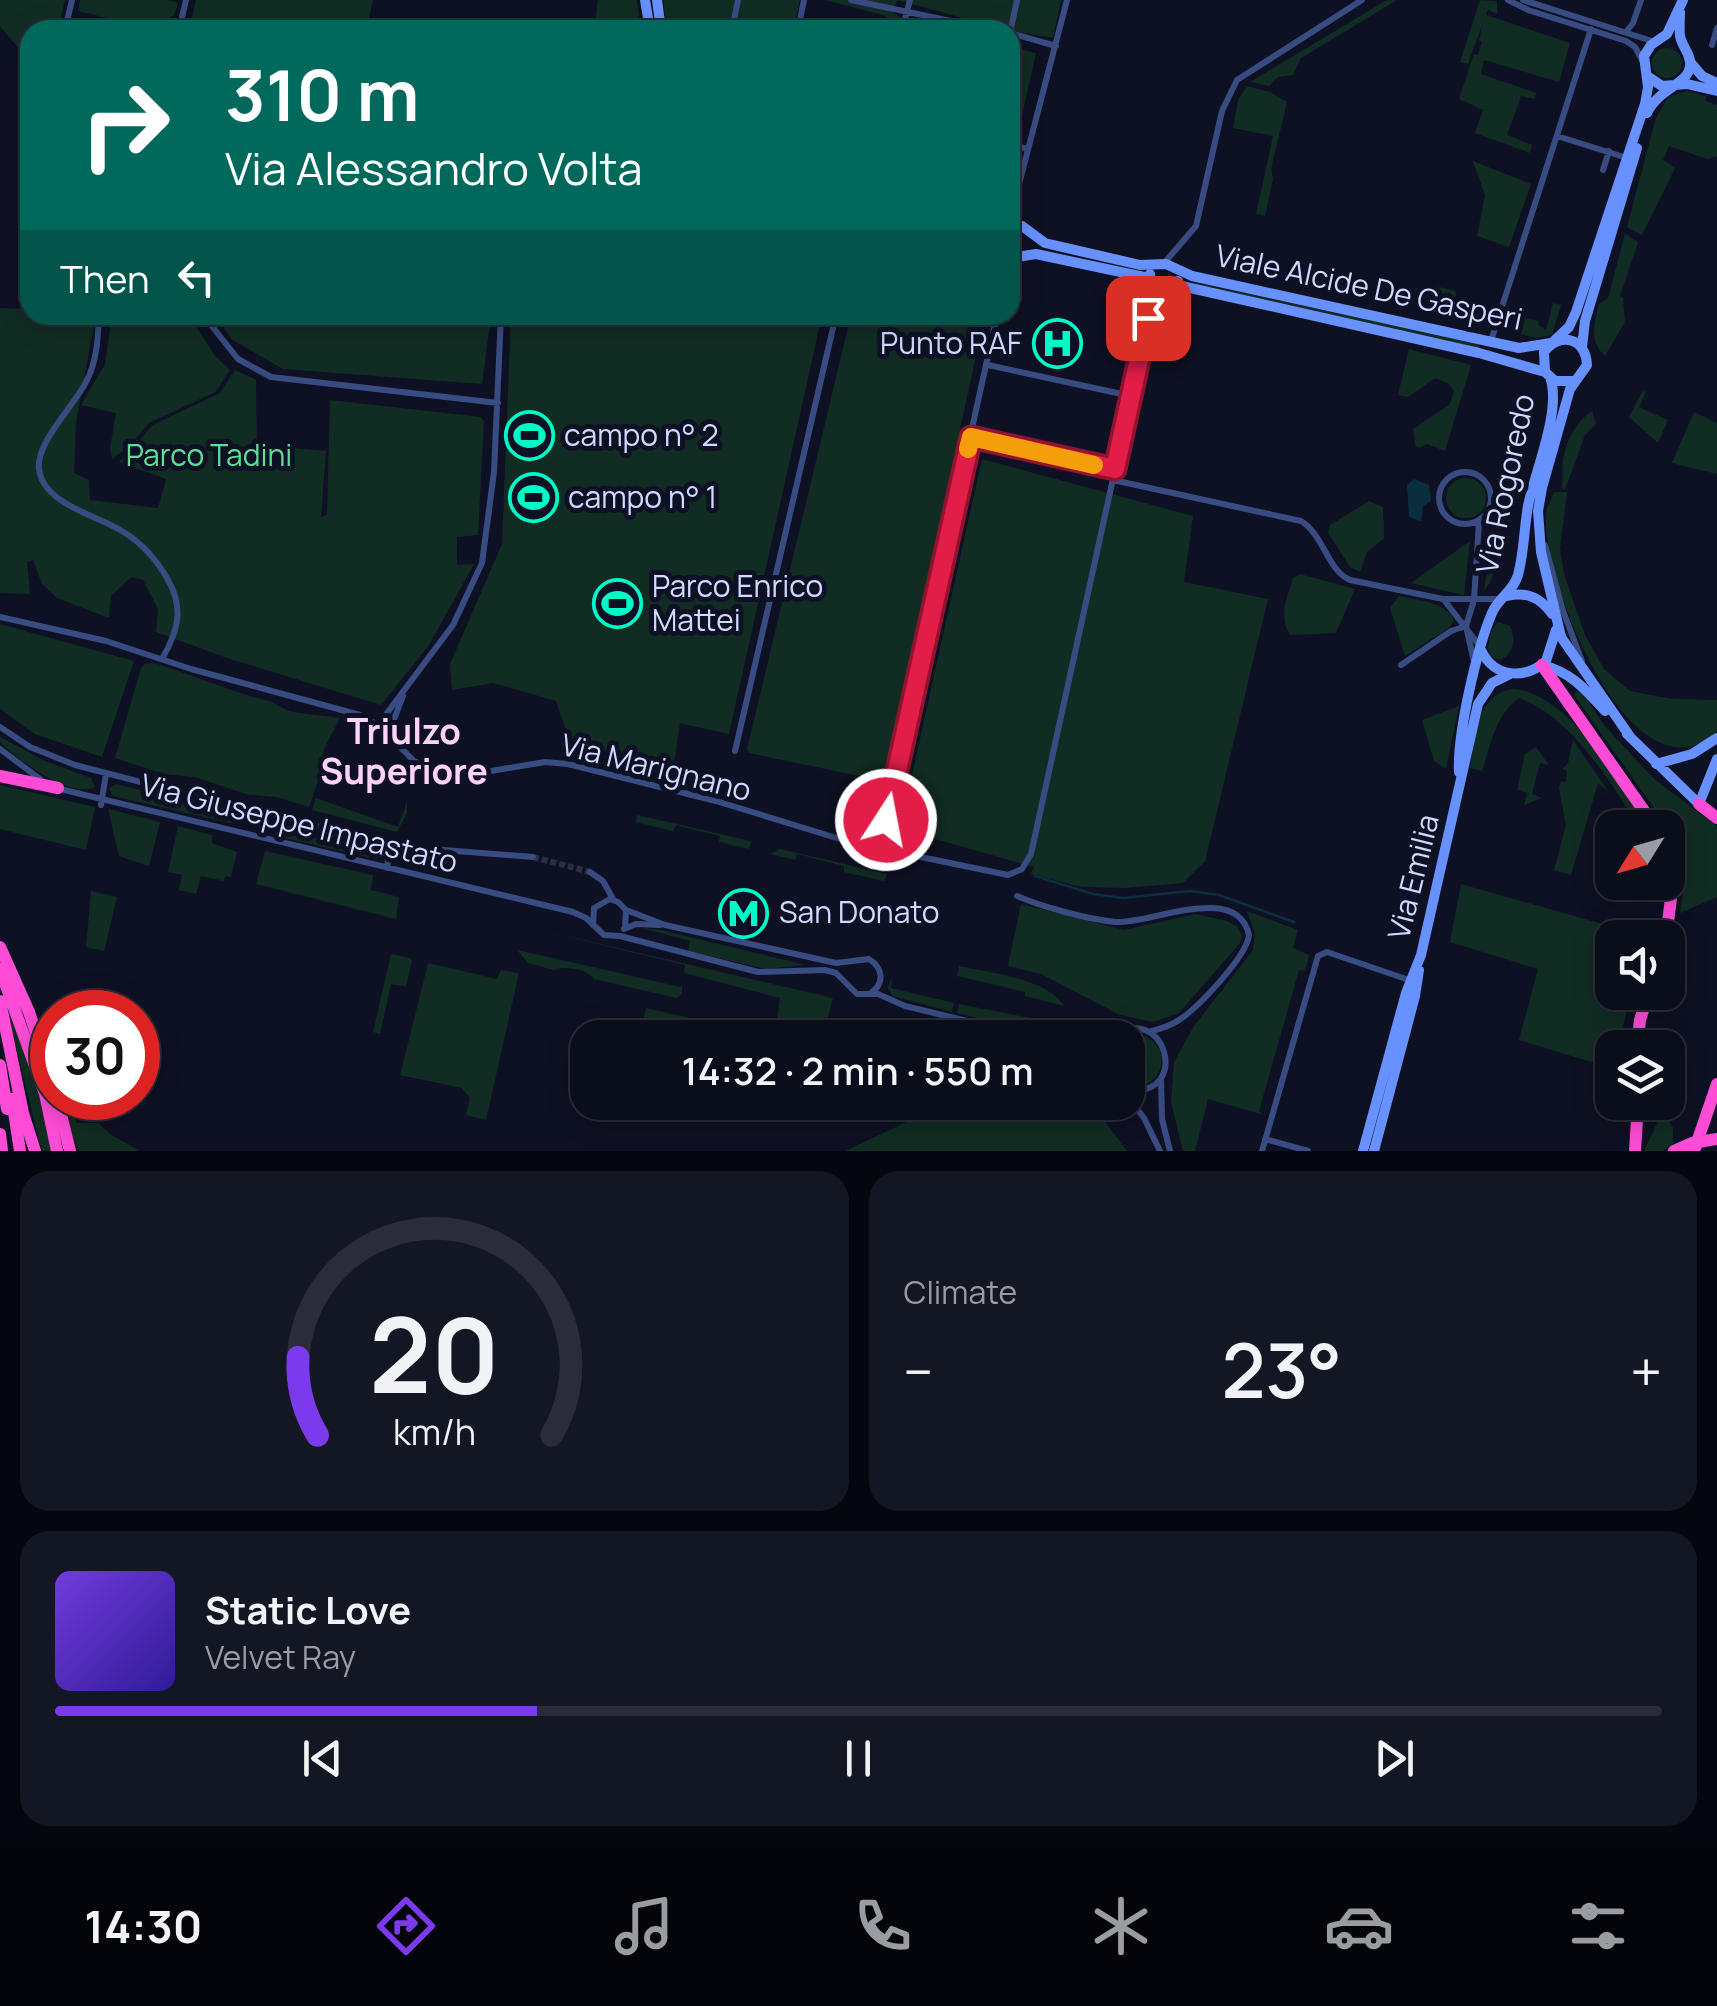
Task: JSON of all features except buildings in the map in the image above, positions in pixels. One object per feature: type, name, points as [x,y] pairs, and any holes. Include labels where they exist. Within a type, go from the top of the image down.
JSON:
[{"type":"highway","points":[[1542,665],[1643,810]]},
{"type":"highway","points":[[0,776],[58,788]]},
{"type":"highway","points":[[1699,804],[1717,818]]},
{"type":"highway","points":[[0,947],[30,1015]]},
{"type":"highway","points":[[0,969],[46,1094],[57,1151]]},
{"type":"highway","points":[[0,1001],[23,1113],[36,1151]]},
{"type":"highway","points":[[0,1040],[16,1151]]},
{"type":"highway","points":[[0,1065],[16,1151]]},
{"type":"highway","points":[[1694,1151],[1717,1084]]},
{"type":"highway","points":[[62,1120],[70,1151]]},
{"type":"highway","points":[[1635,1151],[1637,1120]]},
{"type":"highway","points":[[0,1134],[2,1151]]},
{"type":"highway","points":[[1674,1151],[1717,1138]]},
{"type":"street","points":[[850,0],[946,20]]},
{"type":"street","points":[[905,20],[910,0]]},
{"type":"street","points":[[1020,181],[1066,0]]},
{"type":"street","points":[[1362,0],[1237,80],[1222,111],[1200,214],[1188,237],[1150,282],[1149,314],[1112,480],[1301,521],[1316,532],[1342,576],[1443,599],[1534,596],[1548,608],[1561,637],[1631,738]]},
{"type":"street","points":[[1508,0],[1631,44],[1644,69],[1660,86],[1716,88]]},
{"type":"street","points":[[1524,0],[1657,42],[1671,40],[1688,55]]},
{"type":"street","points":[[1625,33],[1641,0]]},
{"type":"street","points":[[1575,381],[1562,383],[1548,374],[1543,357],[1567,330],[1576,312],[1646,100],[1647,50],[1666,36],[1681,5]]},
{"type":"street","points":[[1681,5],[1680,39],[1698,73],[1716,88]]},
{"type":"street","points":[[1712,45],[1717,28]]},
{"type":"street","points":[[1491,341],[1591,30]]},
{"type":"street","points":[[1020,36],[1056,46]]},
{"type":"street","points":[[1460,783],[1478,704],[1492,683],[1542,665],[1551,652],[1556,625],[1538,518],[1542,488],[1570,389],[1587,365],[1582,347],[1586,321],[1648,112],[1658,95],[1687,75],[1688,55]]},
{"type":"street","points":[[1557,136],[1627,158],[1631,166],[1616,220]]},
{"type":"street","points":[[1020,147],[1027,149]]},
{"type":"street","points":[[1602,170],[1608,151]]},
{"type":"street","points":[[1020,228],[1032,244],[1027,254],[1020,257]]},
{"type":"street","name":"Viale Alcide De Gasperi","points":[[1020,228],[1042,242],[1150,282],[1158,292],[1174,288],[1468,350],[1548,374]]},
{"type":"street","name":"Viale Alcide De Gasperi","points":[[1027,254],[1140,266],[1167,264],[1519,348],[1553,342]]},
{"type":"street","name":"Viale Alcide De Gasperi","points":[[1167,264],[1174,288]]},
{"type":"street","points":[[1149,314],[1174,288]]},
{"type":"street","points":[[98,325],[96,353],[87,381],[46,442],[38,466],[47,489],[124,532],[146,549],[162,570],[172,586],[179,618],[176,635],[162,660]]},
{"type":"street","points":[[211,325],[238,359],[271,377],[498,402]]},
{"type":"street","points":[[378,725],[453,625],[479,574],[490,516],[501,325]]},
{"type":"street","points":[[735,751],[834,325]]},
{"type":"street","points":[[889,803],[995,325]]},
{"type":"street","points":[[1553,342],[1567,339],[1582,347]]},
{"type":"street","points":[[988,364],[1131,396]]},
{"type":"street","name":"Via Rogoredo","points":[[1502,599],[1512,590],[1518,575],[1529,502],[1552,406],[1548,374]]},
{"type":"street","points":[[971,437],[1115,469]]},
{"type":"street","points":[[1475,678],[1466,626],[1474,600],[1478,521],[1492,499],[1488,484],[1470,472],[1450,476],[1440,489],[1444,513],[1457,523],[1478,521]]},
{"type":"street","name":"Via Marignano","points":[[0,617],[106,641],[350,712],[378,725],[414,761],[426,767],[479,773],[545,762],[568,764],[716,801],[853,842],[1000,876],[1018,872],[1031,854],[1112,480]]},
{"type":"street","points":[[1538,518],[1563,612],[1586,671]]},
{"type":"street","points":[[1443,599],[1492,665],[1510,674]]},
{"type":"street","points":[[1460,783],[1459,754],[1481,650],[1490,617],[1502,599]]},
{"type":"street","points":[[1401,665],[1451,631],[1466,626]]},
{"type":"street","points":[[1542,665],[1563,670],[1576,679],[1699,804],[1717,760]]},
{"type":"street","points":[[388,734],[406,690]]},
{"type":"street","name":"Via Giuseppe Impastato","points":[[0,727],[50,756],[106,774],[391,843],[533,857]]},
{"type":"street","points":[[1656,764],[1692,754],[1717,738]]},
{"type":"street","name":"Via Giuseppe Impastato","points":[[0,749],[27,771],[58,788],[101,802],[572,912],[593,926]]},
{"type":"street","points":[[101,802],[106,774]]},
{"type":"street","name":"Via Emilia","points":[[1414,982],[1460,783]]},
{"type":"street","points":[[387,868],[391,843]]},
{"type":"street","points":[[590,872],[601,878],[614,900],[626,910],[665,925]]},
{"type":"street","points":[[1017,896],[1116,922],[1190,908],[1238,917],[1248,928],[1247,948],[1192,1010],[1176,1023],[1145,1031]]},
{"type":"street","points":[[614,900],[597,904],[592,912],[593,926],[601,934],[758,972],[825,970]]},
{"type":"street","points":[[624,928],[626,910]]},
{"type":"street","points":[[615,935],[636,924],[665,925],[838,963],[869,959],[880,969],[880,984],[869,994]]},
{"type":"street","points":[[787,952],[836,973],[856,994],[878,994],[909,1007],[963,1020]]},
{"type":"street","points":[[1262,1151],[1321,953],[1327,952],[1414,982],[1363,1151]]},
{"type":"street","points":[[846,984],[846,970],[852,962]]},
{"type":"street","points":[[1150,1032],[1160,1040],[1165,1052],[1162,1119],[1170,1151]]},
{"type":"street","points":[[1145,1089],[1161,1077]]},
{"type":"street","points":[[1374,1151],[1385,1088]]},
{"type":"street","points":[[1145,1120],[1160,1151]]},
{"type":"street","points":[[1265,1139],[1308,1151]]},
{"type":"green space","points":[[0,0],[65,0],[60,20],[20,20],[20,50],[0,26]]},
{"type":"green space","points":[[80,0],[178,3],[167,20],[115,20],[78,11]]},
{"type":"green space","points":[[196,0],[373,0],[369,20],[191,20]]},
{"type":"green space","points":[[598,0],[637,0],[640,20],[595,20]]},
{"type":"green space","points":[[663,0],[800,0],[795,20],[666,20]]},
{"type":"green space","points":[[825,0],[897,0],[893,13],[901,20],[885,20],[886,16]]},
{"type":"green space","points":[[897,0],[1061,0],[1053,38],[1020,32],[1020,20],[970,20]]},
{"type":"green space","points":[[1387,0],[1397,0],[1301,58],[1293,75],[1278,77],[1269,86],[1250,82]]},
{"type":"green space","points":[[1480,0],[1497,1],[1497,14],[1488,10],[1486,15],[1570,43],[1559,82],[1484,60],[1481,74],[1536,93],[1535,99],[1521,96],[1507,135],[1532,145],[1530,153],[1475,133],[1483,110],[1459,99],[1482,42],[1479,40],[1483,23],[1468,64],[1460,62]]},
{"type":"green space","points":[[1667,48],[1678,52],[1682,63],[1678,74],[1667,78],[1656,74],[1652,63],[1656,52]]},
{"type":"green space","points":[[1020,49],[1036,53],[1020,125]]},
{"type":"green space","points":[[1247,86],[1287,102],[1271,169],[1273,179],[1265,216],[1256,214],[1273,136],[1233,128],[1238,100]]},
{"type":"green space","points":[[1687,91],[1706,96],[1705,101],[1717,105],[1717,156],[1708,159],[1669,146],[1663,160],[1675,168],[1642,235],[1627,227],[1656,118],[1668,97]]},
{"type":"green space","points":[[1473,161],[1531,184],[1509,247],[1477,236],[1485,195]]},
{"type":"green space","points":[[1625,234],[1638,242],[1620,296],[1625,322],[1605,356],[1595,338],[1596,318],[1599,304],[1608,298]]},
{"type":"green space","points":[[1196,283],[1479,343],[1478,348],[1195,287]]},
{"type":"green space","points":[[1435,286],[1455,291],[1462,316],[1412,304],[1416,288],[1432,292]]},
{"type":"green space","points":[[1553,303],[1561,305],[1552,335],[1536,338],[1501,329],[1505,313],[1539,321],[1538,325],[1546,330]]},
{"type":"green space","name":"Parco Tadini","points":[[0,308],[20,309],[20,325],[94,325],[76,422],[74,473],[89,480],[90,500],[158,508],[166,479],[119,462],[153,425],[220,393],[235,370],[256,380],[257,445],[326,451],[321,517],[327,515],[330,400],[481,417],[484,422],[478,535],[457,537],[457,565],[474,564],[429,645],[381,705],[156,632],[158,609],[143,580],[131,577],[111,596],[109,618],[57,598],[42,584],[33,560],[27,562],[30,594],[0,593]]},
{"type":"green space","points":[[111,325],[195,325],[215,356],[230,370],[215,392],[149,423],[112,459],[116,413],[81,405],[105,364]]},
{"type":"green space","points":[[222,325],[490,325],[482,384],[283,369],[231,339]]},
{"type":"green space","name":"Parco Enrico Mattei","points":[[511,325],[820,325],[729,734],[680,723],[672,776],[572,748],[556,701],[493,683],[452,690],[450,664],[502,544]]},
{"type":"green space","points":[[849,325],[983,325],[883,781],[749,753]]},
{"type":"green space","points":[[1409,349],[1471,365],[1445,451],[1427,444],[1419,448],[1413,429],[1450,404],[1454,391],[1448,383],[1435,378],[1408,397],[1398,395]]},
{"type":"green space","points":[[1643,390],[1646,392],[1639,407],[1668,420],[1658,443],[1629,417]]},
{"type":"green space","points":[[1592,411],[1596,424],[1585,435],[1565,489],[1561,488],[1568,441]]},
{"type":"green space","points":[[1694,412],[1717,423],[1717,474],[1672,463]]},
{"type":"green space","points":[[982,459],[1193,516],[1184,582],[1268,599],[1205,861],[1183,883],[1081,887],[1031,874],[1034,867],[900,829]]},
{"type":"green space","points":[[1466,478],[1480,484],[1486,498],[1480,512],[1466,518],[1452,512],[1446,498],[1452,484]]},
{"type":"green space","points":[[1554,492],[1567,492],[1560,548],[1564,574],[1585,635],[1604,669],[1630,691],[1671,699],[1717,700],[1717,731],[1686,747],[1654,740],[1625,714],[1598,676],[1576,631],[1548,545],[1546,514]]},
{"type":"green space","points":[[1369,501],[1383,507],[1384,538],[1367,552],[1360,572],[1350,567],[1328,533],[1330,525]]},
{"type":"green space","points":[[1515,505],[1490,583],[1484,590],[1494,532]]},
{"type":"green space","points":[[1470,541],[1464,595],[1411,583]]},
{"type":"green space","points":[[1300,574],[1355,589],[1336,633],[1290,635],[1285,607],[1293,578]]},
{"type":"green space","points":[[1399,596],[1437,605],[1454,619],[1450,627],[1405,656],[1390,608]]},
{"type":"green space","points":[[1498,622],[1510,626],[1513,636],[1511,650],[1500,660],[1490,656],[1488,648]]},
{"type":"green space","points":[[0,624],[134,661],[102,757],[35,734],[0,709]]},
{"type":"green space","points":[[154,663],[289,711],[340,718],[324,749],[309,807],[277,797],[249,795],[195,777],[163,774],[115,758],[141,668]]},
{"type":"green space","points":[[1511,689],[1532,693],[1572,721],[1607,764],[1636,810],[1628,810],[1573,736],[1556,720],[1519,698],[1499,722],[1482,771],[1470,768],[1479,720],[1490,700]]},
{"type":"green space","points":[[1576,691],[1583,693],[1604,725],[1655,780],[1717,826],[1717,897],[1680,913],[1685,900],[1685,810],[1655,810],[1574,695]]},
{"type":"green space","points":[[1459,706],[1446,769],[1434,761],[1422,720]]},
{"type":"green space","points":[[0,737],[45,761],[91,778],[95,787],[72,788],[45,776],[8,750]]},
{"type":"green space","points":[[1573,740],[1608,791],[1598,783],[1571,875],[1554,870],[1566,825],[1559,788],[1561,781],[1566,782],[1567,771],[1562,769],[1568,763]]},
{"type":"green space","points":[[1536,747],[1549,765],[1540,763],[1532,794],[1542,798],[1524,805],[1527,793],[1517,790],[1525,754]]},
{"type":"green space","points":[[116,784],[240,815],[242,822],[235,824],[113,796],[109,789]]},
{"type":"green space","points":[[0,785],[95,807],[86,850],[0,829]]},
{"type":"green space","points":[[316,798],[398,827],[407,801],[407,813],[397,832],[312,810]]},
{"type":"green space","points":[[108,809],[160,822],[149,866],[119,856]]},
{"type":"green space","points":[[637,815],[751,841],[749,849],[719,842],[720,836],[676,825],[673,831],[636,822]]},
{"type":"green space","points":[[275,825],[381,846],[385,852],[381,859],[376,859],[285,838],[275,835]]},
{"type":"green space","points":[[178,826],[212,835],[212,843],[237,852],[231,877],[225,876],[224,881],[201,876],[196,894],[179,890],[182,875],[168,872]]},
{"type":"green space","points":[[780,849],[887,874],[884,881],[844,872],[844,866],[797,854],[795,860],[770,854]]},
{"type":"green space","points":[[265,851],[373,875],[371,890],[399,897],[396,919],[256,884]]},
{"type":"green space","points":[[1461,884],[1595,922],[1595,1010],[1627,1010],[1622,1030],[1595,1030],[1595,1063],[1519,1040],[1538,969],[1450,942]]},
{"type":"green space","points":[[91,891],[117,897],[104,951],[86,947]]},
{"type":"green space","points":[[1021,904],[1124,930],[1196,914],[1237,926],[1242,937],[1179,1013],[1153,1022],[1120,1015],[1041,974],[1008,966]]},
{"type":"green space","points":[[1247,911],[1298,930],[1293,948],[1309,955],[1305,971],[1299,970],[1259,1111],[1264,1115],[1208,1099],[1195,1151],[1183,1151],[1171,1102],[1174,1062],[1194,1026],[1253,950],[1255,933]]},
{"type":"green space","points":[[523,926],[833,998],[827,1020],[777,1020],[780,998],[684,973],[685,965]]},
{"type":"green space","points":[[642,928],[805,965],[766,969],[688,951],[690,941]]},
{"type":"green space","points":[[517,950],[681,987],[682,983],[682,994],[677,998],[594,979],[575,969],[554,970],[528,963]]},
{"type":"green space","points":[[391,954],[412,961],[406,987],[391,984],[380,1034],[373,1032]]},
{"type":"green space","points":[[428,963],[497,979],[501,970],[519,973],[486,1120],[466,1115],[470,1098],[462,1088],[400,1075]]},
{"type":"green space","points":[[959,966],[1031,983],[1045,989],[1064,1006],[957,976]]},
{"type":"green space","points":[[892,976],[891,988],[954,1003],[952,1012],[892,996],[888,988]]},
{"type":"green space","points":[[959,1004],[1041,1020],[985,1020],[957,1013]]},
{"type":"green space","points":[[646,1008],[699,1020],[644,1020]]},
{"type":"green space","points":[[11,1025],[30,1062],[30,1104]]},
{"type":"green space","points":[[1145,1037],[1160,1051],[1162,1062],[1153,1080],[1145,1084]]},
{"type":"green space","points":[[34,1120],[46,1120],[53,1151],[43,1151]]},
{"type":"green space","points":[[70,1120],[98,1123],[140,1151],[79,1151]]},
{"type":"green space","points":[[911,1120],[1104,1120],[1127,1151],[845,1151]]},
{"type":"green space","points":[[1658,1120],[1669,1120],[1673,1144],[1663,1151],[1644,1151]]},
{"type":"water","points":[[1414,479],[1429,485],[1431,501],[1423,506],[1421,522],[1409,516],[1407,485]]},
{"type":"waterway","points":[[1035,876],[1093,894],[1123,898],[1190,891],[1219,895],[1294,922]]},
{"type":"tunnel","points":[[533,857],[590,872]]},
{"type":"slow traffic","points":[[968,449],[971,437],[1094,465]]},
{"type":"place","name":"Punto RAF","points":[[1057,344]]},
{"type":"place","name":"campo n° 2","points":[[529,436]]},
{"type":"place","name":"campo n° 1","points":[[533,498]]},
{"type":"place","name":"Parco Enrico Mattei","points":[[617,604]]},
{"type":"place","name":"San Donato","points":[[744,913]]},
{"type":"district","name":"Triulzo Superiore","points":[[404,752]]},
{"type":"route","points":[[886,820],[971,437],[1115,469],[1148,318]]}]
